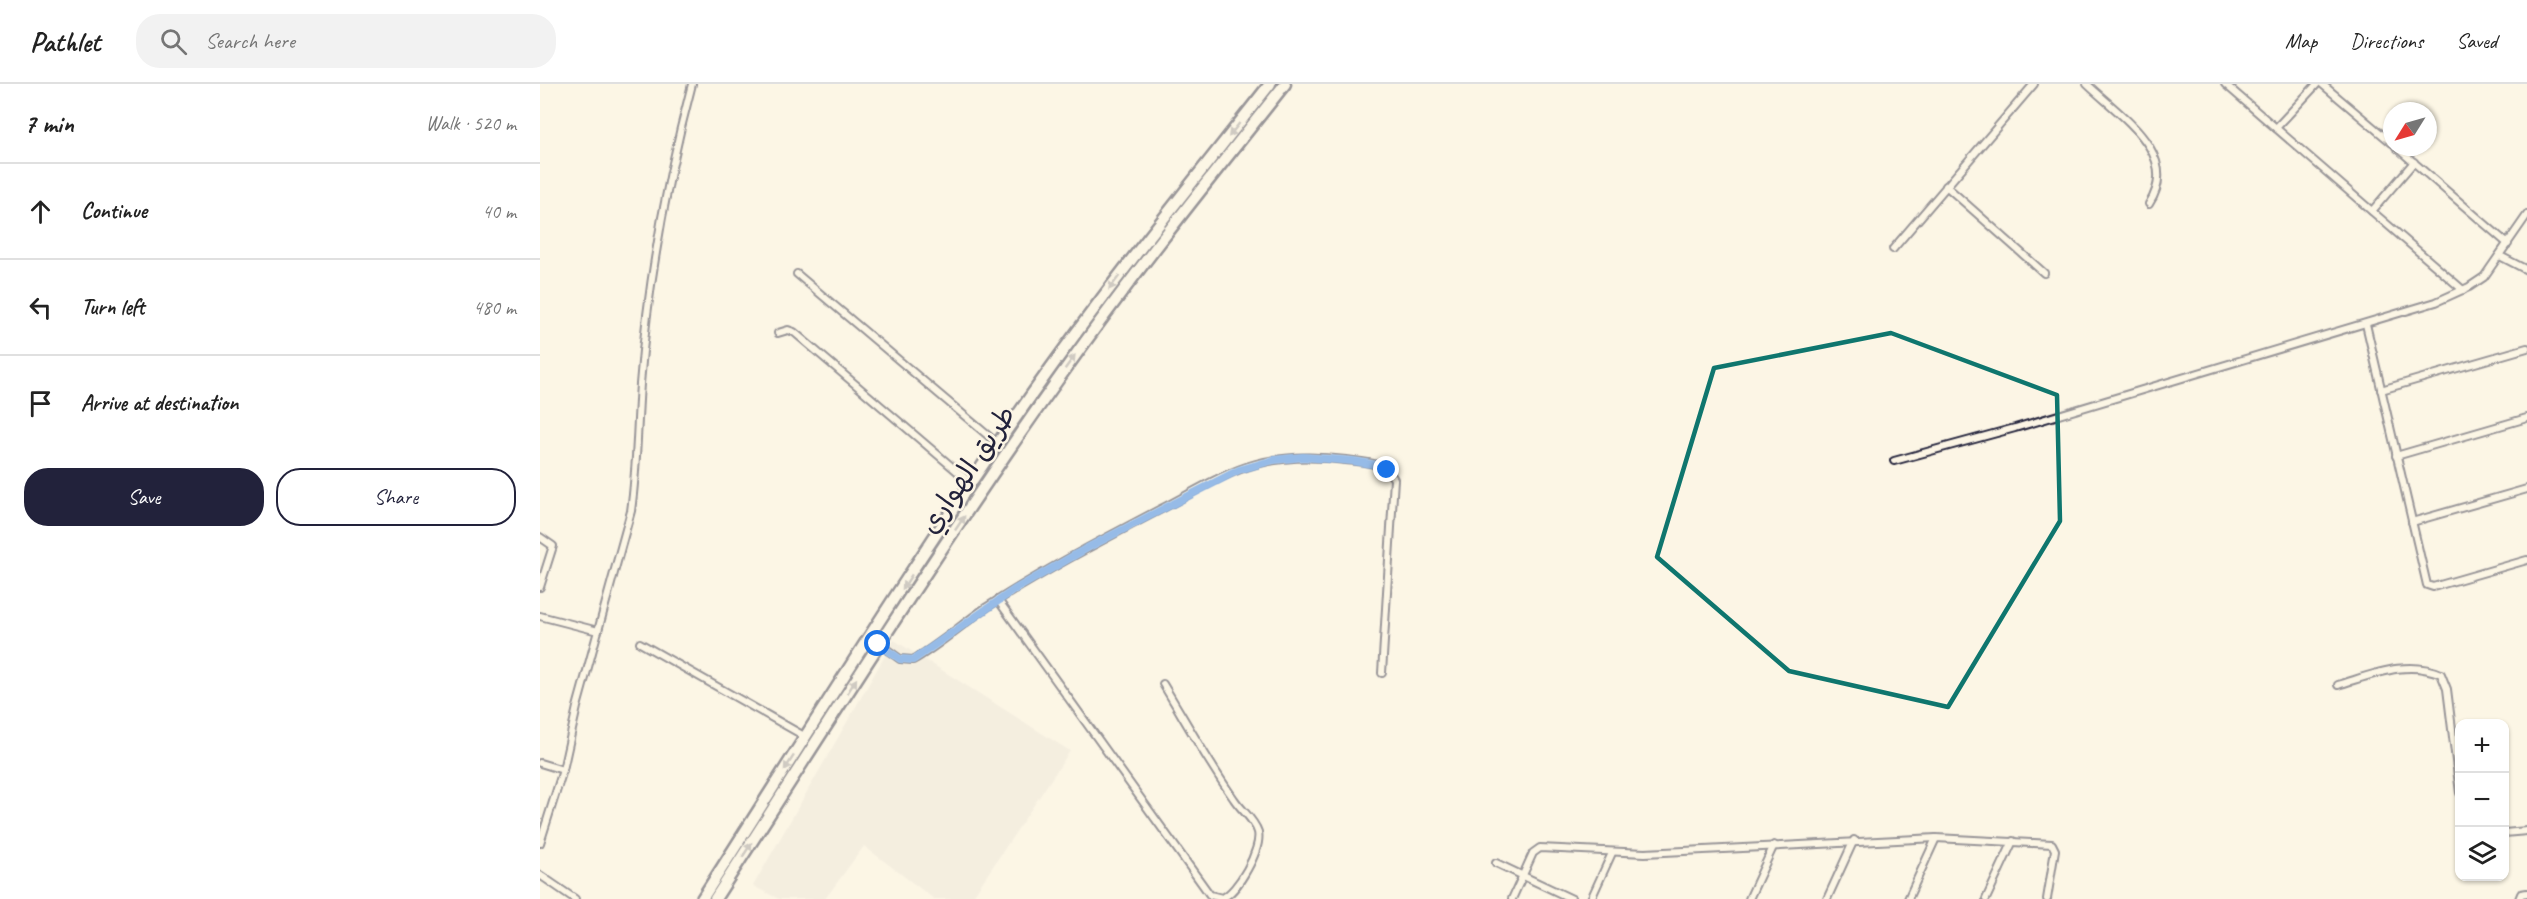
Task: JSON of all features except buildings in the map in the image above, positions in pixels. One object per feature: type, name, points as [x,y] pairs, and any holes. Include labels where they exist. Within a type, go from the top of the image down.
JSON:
[{"type":"highway","name":"طريق الهواري","points":[[702,899],[998,444],[1098,303],[1270,84]]},
{"type":"highway","name":"طريق الهواري","points":[[715,899],[878,644],[1018,437],[1091,333],[1284,85]]},
{"type":"street","points":[[540,843],[563,770],[631,511],[635,482],[640,383],[656,257],[677,141],[692,84]]},
{"type":"street","points":[[1893,249],[2034,84]]},
{"type":"street","points":[[2087,84],[2142,136],[2152,149],[2158,166],[2160,182],[2149,204]]},
{"type":"street","points":[[2225,84],[2463,290]]},
{"type":"street","points":[[2276,128],[2317,84]]},
{"type":"street","points":[[2322,84],[2383,135]]},
{"type":"street","points":[[2407,156],[2508,244]]},
{"type":"street","points":[[2372,211],[2414,162]]},
{"type":"street","points":[[1946,186],[2044,273]]},
{"type":"street","points":[[1894,461],[1993,435],[2421,307],[2463,290],[2484,277],[2527,215]]},
{"type":"street","points":[[2500,256],[2526,267]]},
{"type":"street","points":[[797,274],[998,444]]},
{"type":"street","points":[[2366,324],[2426,583],[2429,586],[2527,560]]},
{"type":"street","points":[[778,333],[788,330],[794,332],[971,484]]},
{"type":"street","points":[[2381,390],[2527,348]]},
{"type":"street","points":[[2396,456],[2527,418]]},
{"type":"street","points":[[878,644],[900,659],[913,660],[998,600],[1089,547],[1223,477],[1254,465],[1303,457],[1377,465],[1391,474],[1395,485],[1382,673]]},
{"type":"street","points":[[2412,522],[2527,489]]},
{"type":"street","points":[[540,537],[553,546],[540,587]]},
{"type":"street","points":[[998,600],[1210,895],[1222,898],[1231,893],[1252,861],[1258,845],[1258,834],[1254,824],[1234,800],[1163,684]]},
{"type":"street","points":[[540,616],[598,632]]},
{"type":"street","points":[[640,643],[806,737]]},
{"type":"street","points":[[2338,685],[2396,667],[2431,669],[2441,674],[2447,689],[2458,773]]},
{"type":"street","points":[[540,763],[563,770]]},
{"type":"street","points":[[2509,833],[2527,831]]},
{"type":"street","points":[[1908,899],[1936,838]]},
{"type":"street","points":[[1512,899],[1533,853],[1538,849],[1612,853],[1675,852],[1854,840],[1936,838],[2013,841],[2054,846],[2047,899]]},
{"type":"street","points":[[1827,899],[1854,840]]},
{"type":"street","points":[[1986,899],[2013,841]]},
{"type":"street","points":[[1749,899],[1774,845]]},
{"type":"street","points":[[1591,899],[1612,853]]},
{"type":"street","points":[[1496,863],[1572,899]]},
{"type":"street","points":[[540,874],[575,899]]},
{"type":"street","points":[[2519,899],[2521,894],[2527,893]]},
{"type":"highlighted area","points":[[1891,333],[2057,395],[2060,521],[1948,707],[1789,671],[1657,557],[1714,368]]},
{"type":"shaded area","points":[[894,640],[1070,751],[971,899],[934,899],[864,846],[825,899],[779,899],[753,886]]},
{"type":"route","points":[[878,644],[900,659],[913,660],[1014,590],[1089,547],[1223,477],[1254,465],[1303,457],[1353,461],[1382,466],[1387,470]]}]
